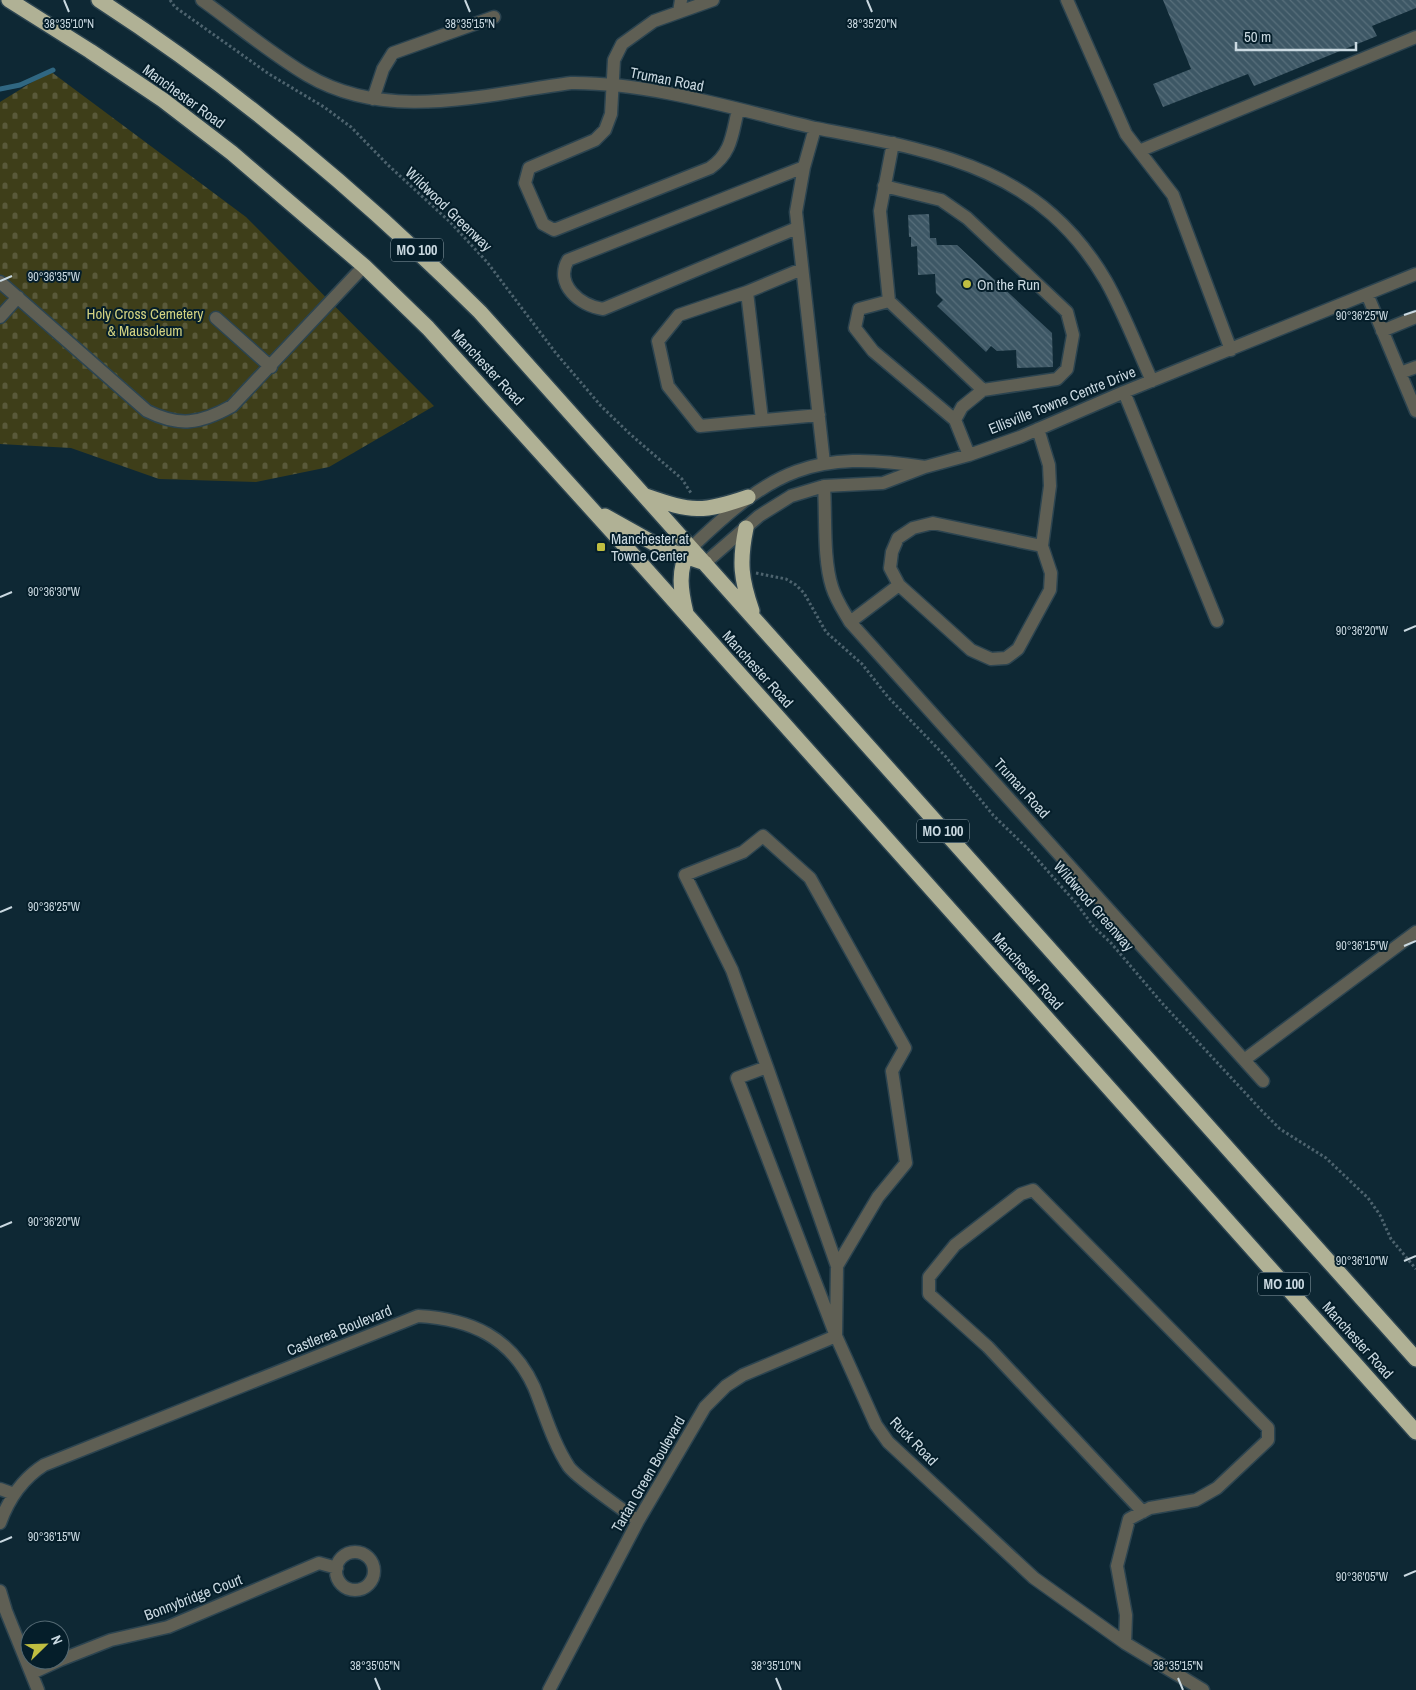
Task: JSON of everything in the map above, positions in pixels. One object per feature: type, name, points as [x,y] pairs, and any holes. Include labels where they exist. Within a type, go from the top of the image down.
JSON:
[{"type":"highway","name":"Manchester Road","points":[[9,0],[163,100],[232,153],[364,266],[467,370],[1416,1432]]},
{"type":"highway","name":"Manchester Road","points":[[99,0],[213,78],[282,132],[409,242],[480,312],[645,496],[688,552],[705,563],[1416,1360]]},
{"type":"highway","points":[[645,496],[678,507],[701,510],[719,507],[748,497]]},
{"type":"highway","points":[[591,507],[637,535],[688,552],[681,576],[682,597],[686,613]]},
{"type":"highway","points":[[746,528],[740,554],[740,569],[742,583],[754,618]]},
{"type":"street","name":"Truman Road","points":[[202,0],[308,76],[330,86],[373,99],[433,102],[571,83],[612,84],[815,128]]},
{"type":"street","points":[[714,0],[680,6],[654,21],[622,44],[614,60],[611,114],[605,130],[595,140],[529,168],[525,183],[543,224],[554,230],[710,168],[722,160],[727,151],[738,110]]},
{"type":"street","points":[[1067,0],[1126,134],[1173,195],[1231,350]]},
{"type":"street","points":[[373,99],[383,70],[393,53],[494,17]]},
{"type":"street","points":[[1139,151],[1416,37]]},
{"type":"street","points":[[815,128],[798,192],[797,228],[824,463]]},
{"type":"street","name":"Ellisville Towne Centre Drive","points":[[705,563],[774,504],[808,490],[824,486],[883,483],[925,467],[968,455],[1038,429],[1152,381],[1118,304],[1088,254],[1054,217],[1021,191],[990,173],[930,151],[815,128]]},
{"type":"street","points":[[893,143],[880,212],[889,301],[983,390]]},
{"type":"street","points":[[797,228],[603,309],[591,308],[572,293],[563,280],[562,269],[568,260],[804,167]]},
{"type":"street","points":[[884,186],[941,200],[967,218],[1067,312],[1074,335],[1067,369],[1057,378],[983,390],[962,407],[955,420]]},
{"type":"street","points":[[0,282],[147,410],[165,420],[179,422],[216,416],[232,406],[271,367],[364,266]]},
{"type":"street","points":[[802,269],[747,292],[679,316],[658,342],[668,386],[700,426],[819,415]]},
{"type":"street","points":[[1152,381],[1416,274]]},
{"type":"street","points":[[747,292],[762,420]]},
{"type":"street","points":[[1367,294],[1416,411]]},
{"type":"street","points":[[0,317],[18,297]]},
{"type":"street","points":[[889,301],[859,310],[855,328],[873,351],[955,420],[968,455]]},
{"type":"street","points":[[1382,331],[1416,317]]},
{"type":"street","points":[[216,318],[271,367]]},
{"type":"street","points":[[1400,373],[1416,367]]},
{"type":"street","points":[[1124,392],[1218,622]]},
{"type":"street","points":[[1038,429],[1049,465],[1050,486],[1042,546],[1051,574],[1050,590],[1018,649],[1006,658],[991,659],[970,650],[899,585],[890,568],[892,552],[898,538],[913,528],[933,523],[1042,546]]},
{"type":"street","name":"Ellisville Towne Centre Drive","points":[[688,552],[748,497],[781,476],[824,463],[881,460],[925,467]]},
{"type":"street","name":"Truman Road","points":[[824,486],[828,566],[831,585],[837,601],[850,622],[1263,1081]]},
{"type":"street","points":[[850,622],[899,585]]},
{"type":"street","points":[[836,1336],[837,1266],[732,970],[686,875],[742,852],[763,836],[810,878],[905,1048],[892,1071],[906,1162],[878,1197],[837,1266]]},
{"type":"street","points":[[1244,1060],[1416,932]]},
{"type":"street","name":"Ruck Road","points":[[767,1067],[737,1078],[836,1336],[876,1425],[888,1442],[1034,1578],[1125,1643],[1203,1690]]},
{"type":"street","points":[[1125,1643],[1126,1615],[1117,1566],[1129,1519],[1143,1512],[1150,1508],[1196,1500],[1217,1488],[1268,1440],[1268,1428],[1033,1190],[1021,1194],[955,1245],[928,1277],[929,1294],[988,1347],[1143,1512]]},
{"type":"street","name":"Castlerea Boulevard","points":[[0,1523],[14,1494],[24,1480],[33,1472],[57,1460],[418,1316],[445,1318],[471,1325],[499,1339],[519,1363],[533,1386],[570,1469],[638,1520]]},
{"type":"street","name":"Tartan Green Boulevard","points":[[549,1690],[638,1520],[705,1407],[726,1386],[743,1375],[836,1336]]},
{"type":"street","points":[[0,1489],[14,1494]]},
{"type":"street","name":"Bonnybridge Court","points":[[70,1656],[111,1640],[168,1627],[318,1563],[336,1568]]},
{"type":"street","points":[[0,1592],[38,1690]]},
{"type":"street","name":"Bonnybridge Court","points":[[32,1674],[40,1670]]},
{"type":"path","name":"Wildwood Greenway","points":[[170,0],[175,7],[261,68],[324,107],[351,127],[388,166],[450,222],[475,249],[555,352],[601,406],[682,479],[690,490],[693,499]]},
{"type":"path","name":"Wildwood Greenway","points":[[750,572],[786,579],[804,593],[826,632],[862,664],[888,697],[972,785],[993,815],[1030,851],[1162,1003],[1262,1112],[1280,1129],[1326,1158],[1368,1198],[1380,1215],[1390,1239],[1416,1269]]},
{"type":"green space","name":"Holy Cross Cemetery & Mausoleum","points":[[50,71],[246,217],[434,406],[329,467],[256,482],[159,479],[71,448],[0,444],[0,102]]},
{"type":"building","points":[[1163,0],[1416,0],[1416,8],[1372,26],[1377,36],[1254,86],[1248,74],[1163,107],[1153,84],[1191,69]]},
{"type":"building","name":"On the Run","points":[[929,214],[930,238],[936,238],[937,245],[957,245],[1052,333],[1053,367],[1017,368],[1016,350],[997,351],[991,346],[986,352],[937,306],[943,300],[936,293],[935,274],[918,275],[917,246],[911,247],[911,237],[909,237],[908,215]]},
{"type":"waterway","points":[[0,89],[20,85],[53,70]]},
{"type":"place","name":"On the Run","points":[[967,284]]},
{"type":"place","name":"Manchester at Towne Center","points":[[601,547]]}]
